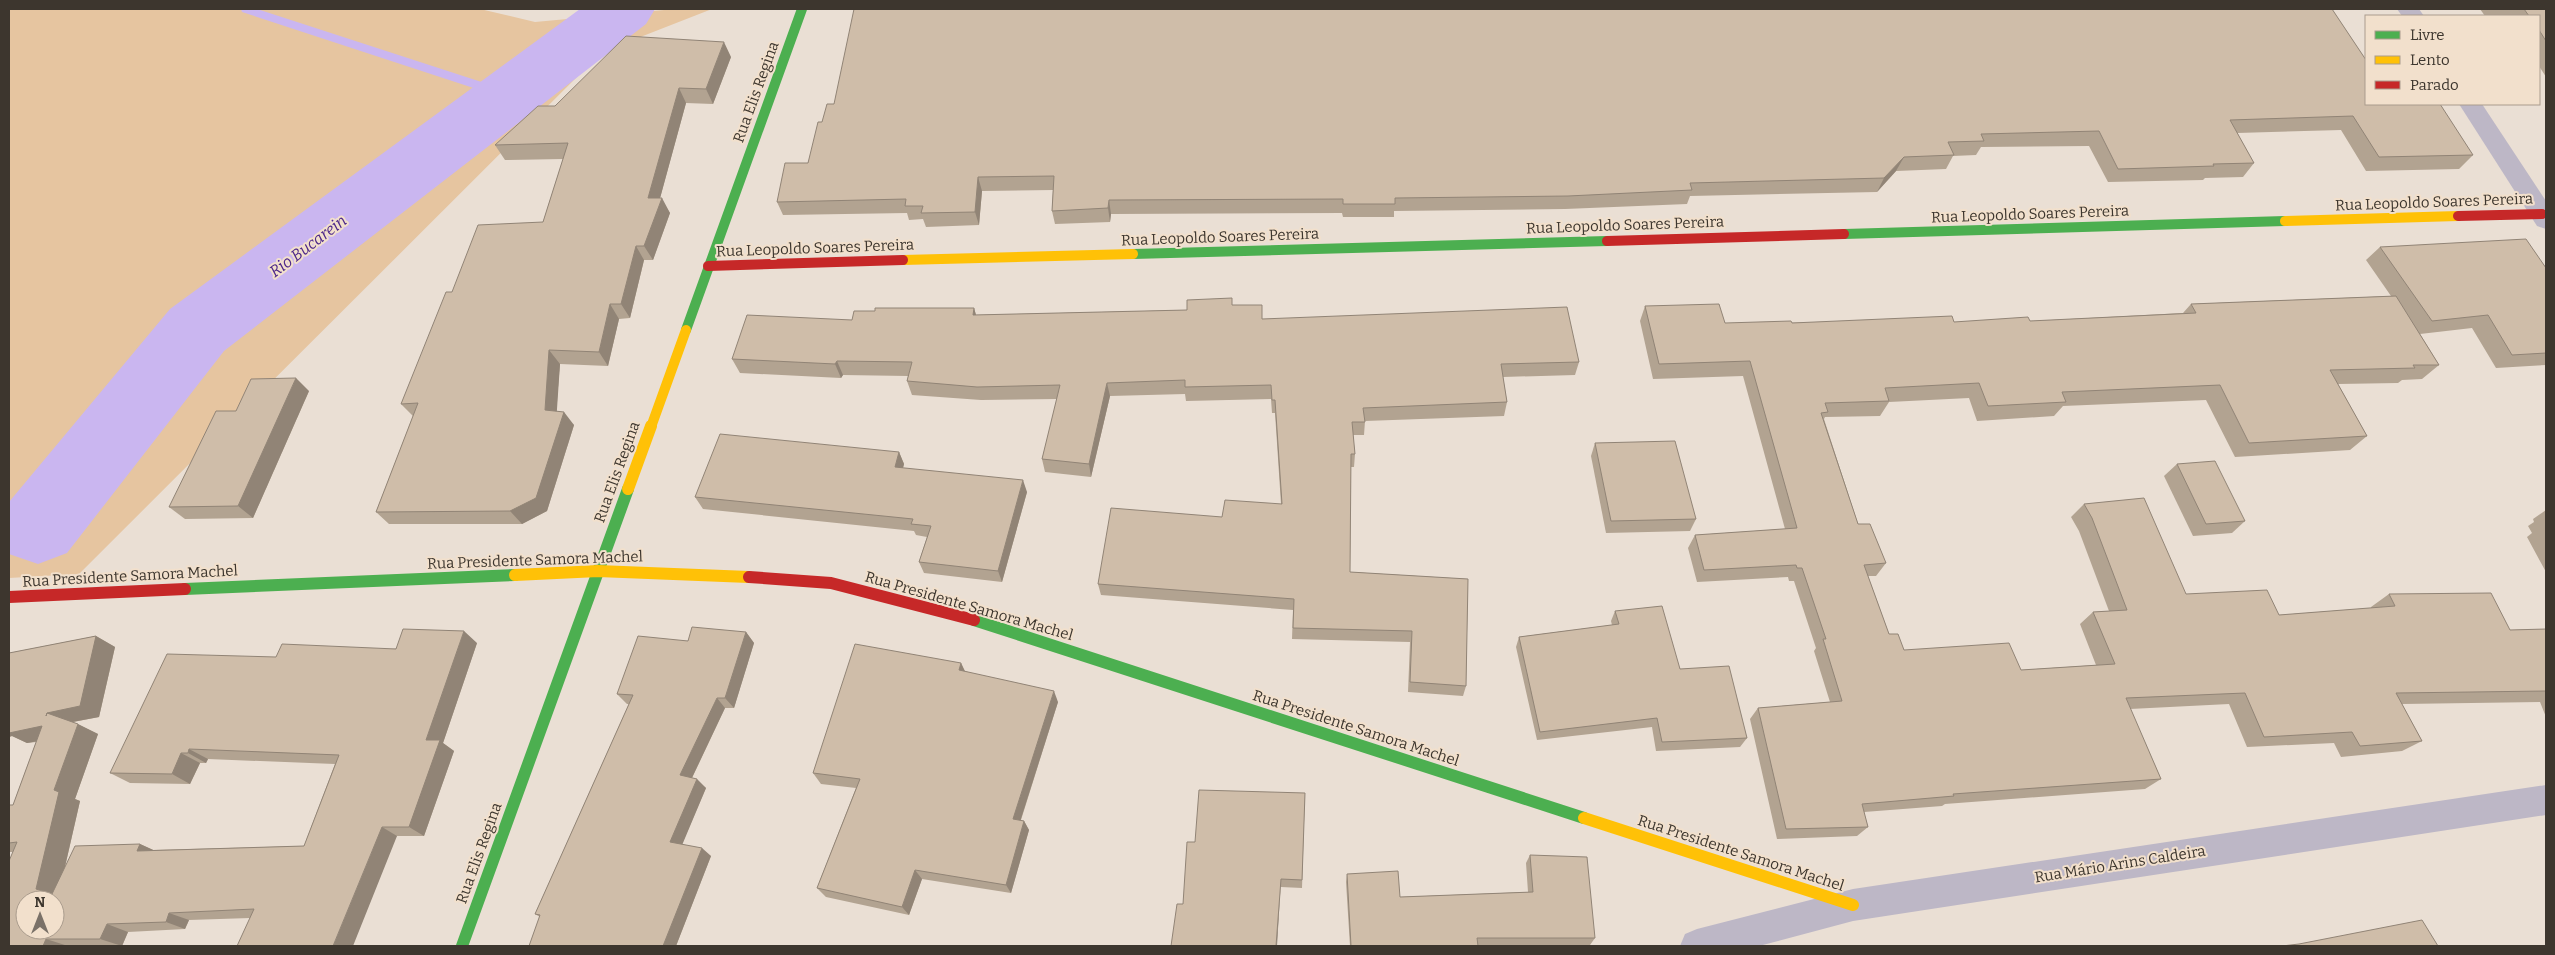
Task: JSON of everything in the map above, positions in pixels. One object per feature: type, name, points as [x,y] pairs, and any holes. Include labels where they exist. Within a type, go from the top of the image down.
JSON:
[{"type":"street","name":"Rua Elis Regina","points":[[462,946],[802,9]]},
{"type":"street","points":[[2471,105],[2544,217]]},
{"type":"street","name":"Rua Leopoldo Soares Pereira","points":[[708,266],[2544,217]]},
{"type":"street","name":"Rua Presidente Samora Machel","points":[[9,597],[598,570],[716,574],[831,583],[881,594],[960,616],[1853,905]]},
{"type":"street","name":"Rua Mário Arins Caldeira","points":[[1697,946],[1853,905],[2546,800]]},
{"type":"shaded area","points":[[9,9],[480,9],[535,22],[675,9],[712,9],[602,52],[79,574],[9,578]]},
{"type":"building","points":[[854,9],[2332,9],[2365,58],[2365,105],[2441,105],[2473,155],[2379,157],[2353,116],[2230,120],[2254,163],[2213,164],[2214,166],[2118,169],[2099,131],[1981,134],[1984,141],[1948,142],[1954,155],[1904,157],[1884,178],[1690,183],[1692,190],[1568,196],[1395,198],[1395,204],[1343,204],[1343,199],[1109,200],[1108,208],[1052,211],[1054,176],[978,177],[975,212],[921,213],[923,206],[905,206],[906,199],[777,202],[785,163],[808,163],[818,122],[822,122],[827,104],[834,104]]},
{"type":"building","points":[[2524,9],[2546,9],[2546,41],[2540,32],[2540,15],[2528,15]]},
{"type":"building","points":[[626,36],[724,42],[706,89],[679,88],[648,198],[662,198],[644,246],[636,246],[621,304],[610,304],[599,352],[549,350],[545,410],[564,412],[536,498],[510,511],[376,512],[418,403],[401,404],[446,292],[452,292],[478,225],[543,222],[568,143],[495,145],[538,106],[555,106]]},
{"type":"building","points":[[2526,239],[2546,268],[2546,353],[2512,355],[2488,315],[2432,321],[2380,247]]},
{"type":"building","points":[[2396,296],[2439,365],[2413,365],[2415,368],[2330,370],[2367,436],[2249,443],[2220,385],[2062,392],[2066,402],[1988,406],[1979,383],[1885,388],[1889,401],[1825,403],[1828,412],[1821,413],[1858,524],[1870,524],[1886,563],[1864,565],[1889,634],[1898,634],[1904,650],[2009,643],[2021,670],[2115,664],[2093,612],[2127,610],[2092,518],[2084,504],[2144,498],[2186,594],[2267,590],[2279,615],[2395,606],[2389,594],[2491,593],[2510,630],[2546,629],[2546,691],[2396,693],[2422,741],[2360,746],[2352,732],[2264,737],[2245,693],[2126,698],[2161,779],[1953,794],[1954,796],[1862,804],[1868,827],[1786,829],[1758,708],[1842,701],[1823,639],[1826,639],[1802,568],[1797,568],[1796,565],[1704,570],[1695,535],[1797,528],[1750,361],[1659,364],[1645,306],[1719,304],[1725,323],[1791,321],[1792,323],[1952,316],[1954,322],[2028,317],[2030,321],[2196,313],[2191,304]]},
{"type":"building","points":[[1232,298],[1232,305],[1262,305],[1262,319],[1567,307],[1579,362],[1501,364],[1507,402],[1363,408],[1365,422],[1352,422],[1355,454],[1351,454],[1350,572],[1468,579],[1466,686],[1410,682],[1412,631],[1293,628],[1294,599],[1098,584],[1111,508],[1222,517],[1225,500],[1282,504],[1275,400],[1272,400],[1271,385],[1185,387],[1185,380],[1107,383],[1089,464],[1042,459],[1060,385],[977,387],[907,381],[912,362],[837,361],[835,364],[732,359],[747,315],[852,320],[854,311],[875,311],[875,308],[974,308],[973,315],[1187,310],[1187,300]]},
{"type":"building","points":[[296,378],[238,506],[169,507],[216,411],[236,411],[251,379]]},
{"type":"building","points":[[720,434],[899,452],[895,467],[1023,480],[998,571],[919,562],[931,526],[911,524],[913,519],[695,497]]},
{"type":"building","points":[[1675,441],[1696,519],[1611,521],[1595,443]]},
{"type":"building","points":[[2215,461],[2245,521],[2206,524],[2177,464]]},
{"type":"building","points":[[1662,606],[1680,669],[1729,666],[1747,738],[1662,742],[1657,718],[1540,732],[1519,637],[1619,624],[1615,611]]},
{"type":"building","points":[[692,627],[746,632],[725,698],[717,698],[680,775],[697,779],[670,842],[702,848],[663,946],[529,946],[540,915],[535,914],[633,695],[617,694],[638,636],[688,641]]},
{"type":"building","points":[[403,629],[464,631],[426,740],[440,740],[409,827],[382,827],[333,946],[237,946],[254,909],[169,913],[166,922],[107,924],[100,939],[65,939],[65,890],[54,890],[75,846],[140,844],[137,851],[304,846],[339,755],[189,749],[188,753],[181,753],[172,774],[110,773],[167,654],[276,657],[282,644],[396,649]]},
{"type":"building","points":[[96,636],[80,706],[47,713],[78,724],[54,790],[59,792],[36,889],[39,890],[15,890],[15,940],[46,940],[43,946],[9,946],[9,861],[17,842],[9,843],[9,805],[13,805],[42,726],[9,733],[9,653]]},
{"type":"building","points":[[855,644],[961,663],[959,670],[1054,691],[1013,819],[1024,821],[1006,885],[915,870],[902,907],[817,888],[860,779],[813,773]]},
{"type":"building","points":[[1199,790],[1305,793],[1302,880],[1281,879],[1276,946],[1171,946],[1177,904],[1183,904],[1187,842],[1195,842]]},
{"type":"building","points":[[1530,855],[1587,857],[1595,938],[1477,938],[1478,946],[1351,946],[1347,874],[1398,871],[1400,897],[1533,892]]},
{"type":"building","points":[[2422,920],[2438,946],[2282,946],[2299,944]]},
{"type":"waterway","points":[[246,9],[508,95]]},
{"type":"waterway","name":"Rio Bucarein","points":[[38,528],[197,330],[623,9]]},
{"type":"traffic: fast","points":[[686,330],[802,9]]},
{"type":"traffic: fast","points":[[1844,234],[2285,221]]},
{"type":"traffic: fast","points":[[1133,254],[1607,241]]},
{"type":"traffic: fast","points":[[462,946],[628,489]]},
{"type":"traffic: fast","points":[[185,589],[515,575]]},
{"type":"traffic: fast","points":[[974,620],[1584,818]]},
{"type":"traffic: slow","points":[[2285,221],[2458,216]]},
{"type":"traffic: slow","points":[[903,260],[1133,254]]},
{"type":"traffic: slow","points":[[628,489],[686,330]]},
{"type":"traffic: slow","points":[[515,575],[598,571],[749,577]]},
{"type":"traffic: slow","points":[[1584,818],[1853,905]]},
{"type":"traffic: jam","points":[[2458,216],[2542,214]]},
{"type":"traffic: jam","points":[[1607,241],[1844,234]]},
{"type":"traffic: jam","points":[[708,266],[903,260]]},
{"type":"traffic: jam","points":[[749,577],[831,583],[974,620]]},
{"type":"traffic: jam","points":[[9,597],[185,589]]}]
